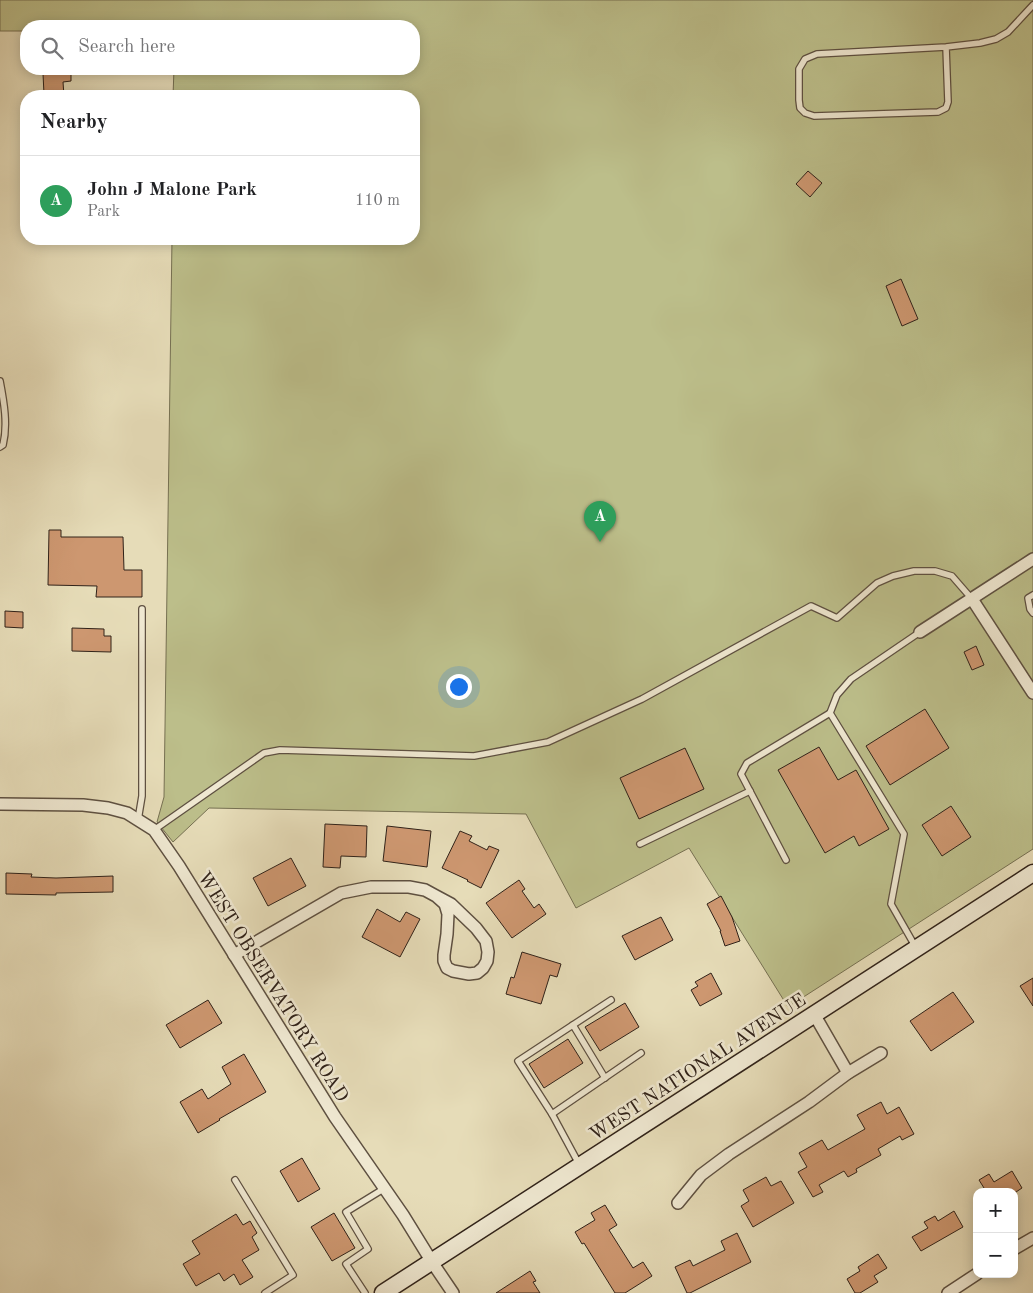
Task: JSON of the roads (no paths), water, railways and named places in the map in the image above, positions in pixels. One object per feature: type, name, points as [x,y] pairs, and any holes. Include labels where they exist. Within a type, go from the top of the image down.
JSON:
[{"type":"main road","name":"WEST NATIONAL AVENUE","points":[[383,1293],[1033,873]]},
{"type":"street","points":[[920,632],[1033,559]]},
{"type":"street","points":[[972,599],[1033,693]]},
{"type":"street","name":"WEST OBSERVATORY ROAD","points":[[0,804],[83,805],[108,808],[126,813],[154,830],[179,866],[335,1117],[403,1214],[452,1293]]},
{"type":"street","points":[[234,955],[341,893],[371,887],[409,887],[425,890],[451,904],[476,928],[486,942],[488,952],[487,961],[478,973],[469,974],[453,971],[448,968],[444,961],[448,934],[448,914],[445,904],[436,896]]},
{"type":"street","points":[[814,1014],[848,1073]]},
{"type":"street","points":[[678,1203],[701,1175],[729,1154],[880,1053]]},
{"type":"street","points":[[1018,1247],[1033,1238]]},
{"type":"street","points":[[948,1293],[973,1277]]},
{"type":"lane","points":[[946,48],[948,102],[946,108],[938,112],[814,116],[805,113],[800,108],[798,100],[798,70],[805,59],[817,54],[946,48],[980,43],[996,39],[1008,32],[1033,5]]},
{"type":"lane","points":[[0,381],[5,415],[5,436],[3,445],[0,447]]},
{"type":"lane","points":[[154,830],[264,753],[280,750],[474,756],[548,742],[642,700],[811,606],[836,618],[877,583],[893,576],[914,571],[935,572],[952,576],[972,599]]},
{"type":"lane","points":[[1033,595],[1028,598],[1030,609],[1033,613]]},
{"type":"lane","points":[[138,820],[142,796],[142,609]]},
{"type":"lane","points":[[786,860],[741,774],[747,763],[830,713],[837,695],[851,679],[920,632]]},
{"type":"lane","points":[[830,713],[904,834],[891,904],[916,948]]},
{"type":"lane","points":[[640,844],[750,791]]},
{"type":"lane","points":[[580,1166],[552,1114],[518,1061],[611,1000]]},
{"type":"lane","points":[[573,1025],[605,1078]]},
{"type":"lane","points":[[552,1114],[641,1053]]},
{"type":"lane","points":[[235,1180],[293,1275],[265,1293]]},
{"type":"lane","points":[[365,1293],[346,1264],[368,1249],[346,1212],[385,1188]]},
{"type":"place","name":"John J Malone Park","points":[[600,542]]}]
